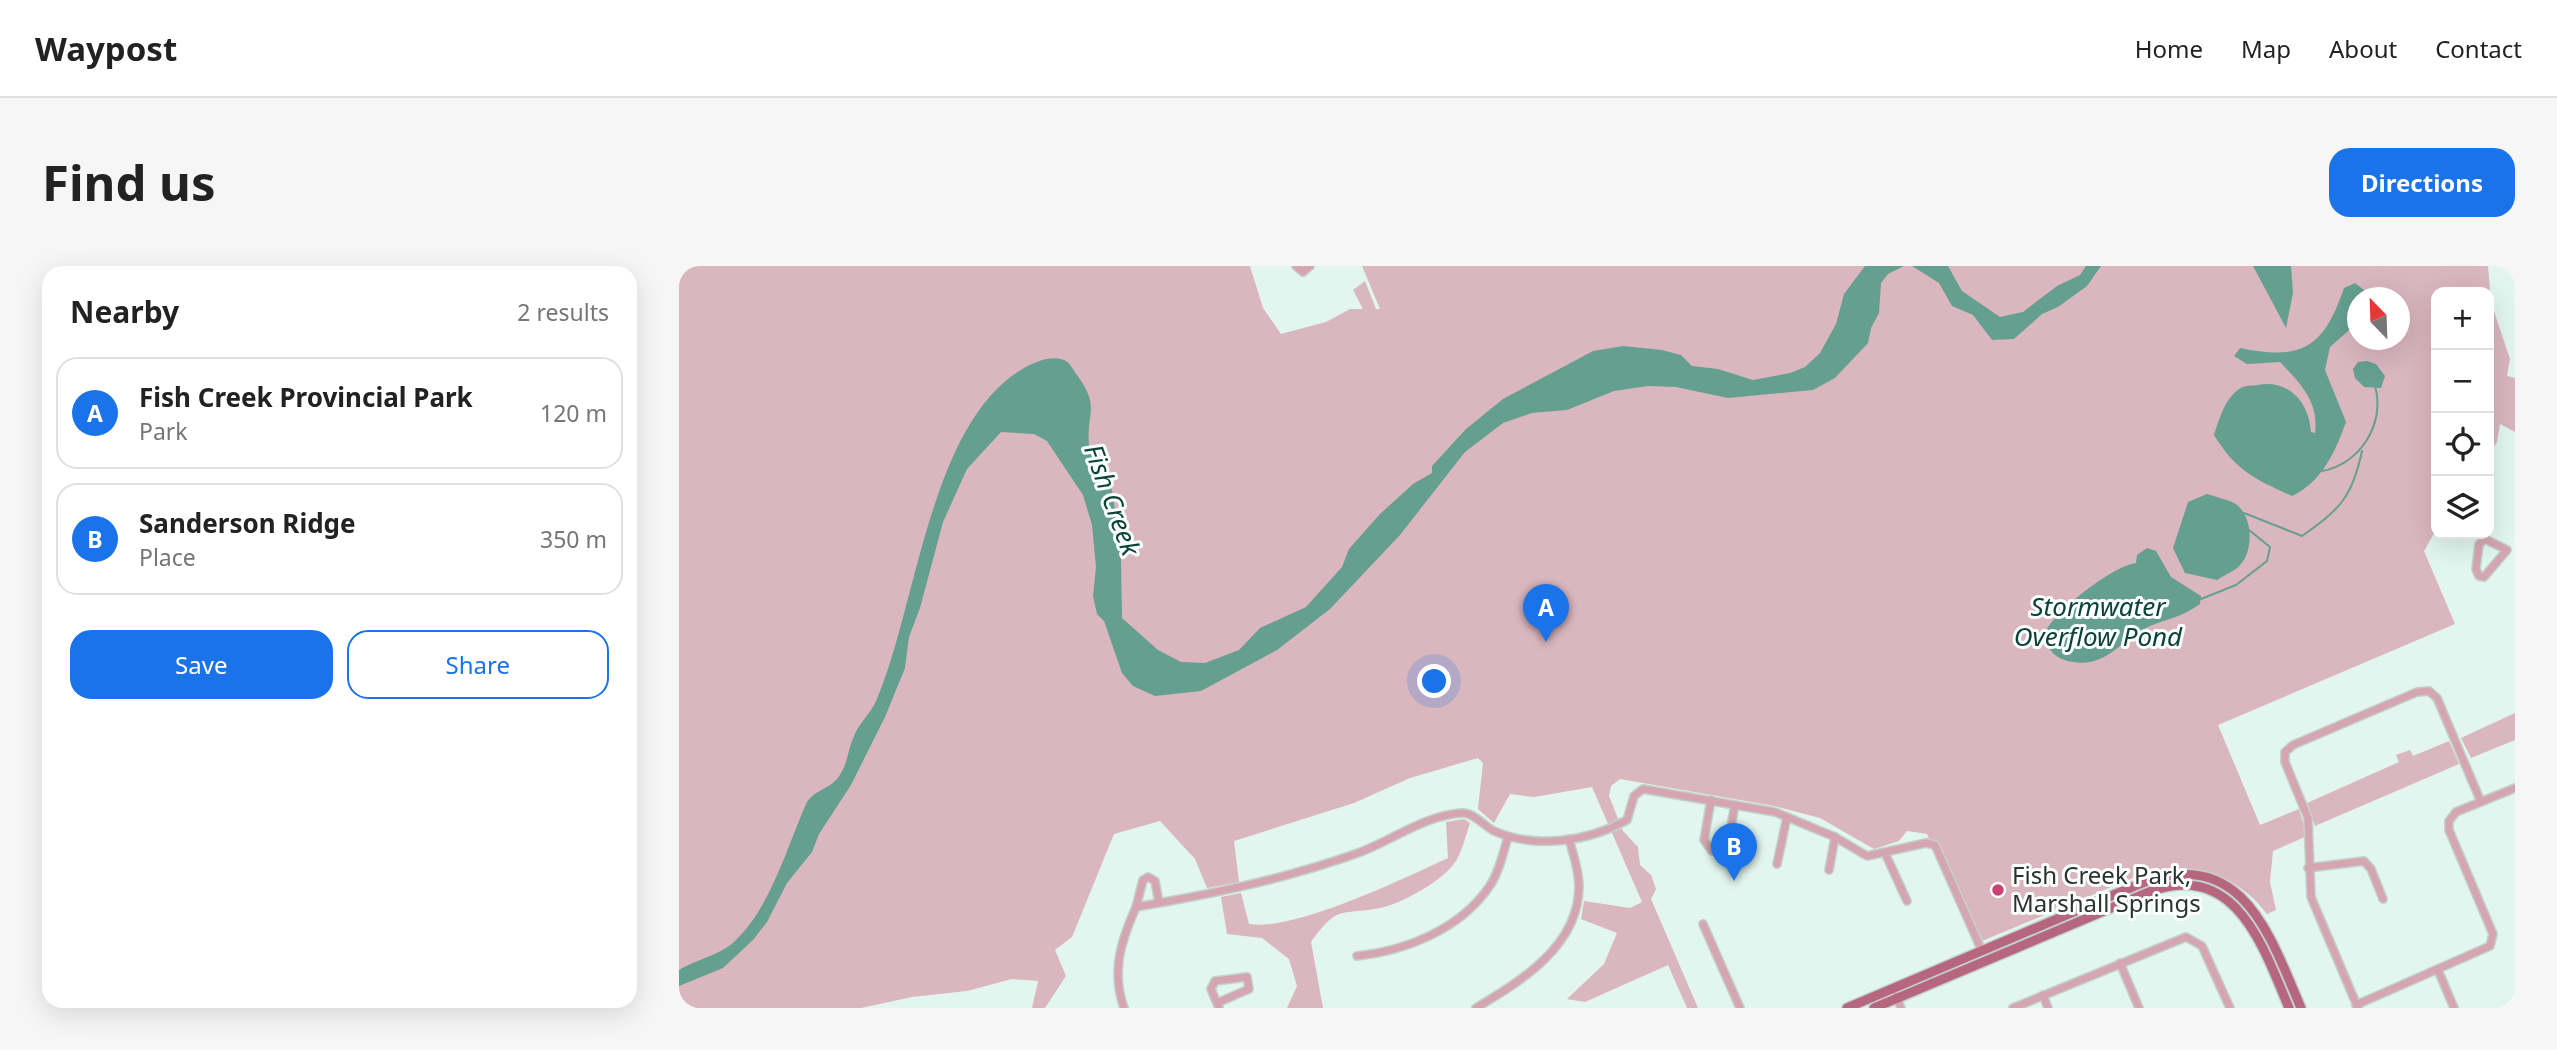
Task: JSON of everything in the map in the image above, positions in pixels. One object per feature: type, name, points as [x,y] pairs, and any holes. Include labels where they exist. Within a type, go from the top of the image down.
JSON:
[{"type":"main road","points":[[1847,1008],[2147,881],[2168,876],[2199,877],[2234,891],[2256,911],[2270,936],[2301,1008]]},
{"type":"main road","points":[[1874,1008],[1899,1003],[2149,892],[2180,886],[2215,893],[2248,918],[2289,1008]]},
{"type":"street","points":[[1296,266],[1303,272],[1310,266]]},
{"type":"street","points":[[2489,539],[2511,551],[2495,562],[2489,575],[2481,577],[2477,574],[2481,540],[2489,539]]},
{"type":"street","points":[[2481,802],[2437,698],[2429,691],[2417,692],[2293,745],[2285,752],[2285,762],[2310,824],[2308,868],[2315,906],[2357,1006],[2488,948],[2493,941],[2492,932],[2448,826],[2454,813],[2481,802],[2515,788]]},
{"type":"street","points":[[1136,907],[1284,877],[1358,853],[1421,825],[1460,813],[1470,815],[1491,830],[1508,837],[1542,842],[1569,839],[1614,827],[1627,820],[1634,796],[1643,789],[1775,812],[1835,837],[1867,856],[1926,843],[1935,845],[1982,951]]},
{"type":"street","points":[[1711,800],[1704,840],[1705,846],[1712,851],[1720,851],[1728,842],[1735,804]]},
{"type":"street","points":[[1777,864],[1787,817]]},
{"type":"street","points":[[1357,956],[1381,954],[1415,944],[1471,908],[1490,886],[1508,837]]},
{"type":"street","points":[[1829,870],[1835,837]]},
{"type":"street","points":[[1476,1008],[1545,959],[1558,946],[1571,925],[1577,910],[1579,884],[1569,839]]},
{"type":"street","points":[[1885,853],[1907,901]]},
{"type":"street","points":[[2308,868],[2364,861],[2371,869],[2383,899]]},
{"type":"street","points":[[1124,1008],[1117,977],[1118,958],[1146,877],[1154,881],[1159,903]]},
{"type":"street","points":[[1703,924],[1740,1008]]},
{"type":"street","points":[[2013,1008],[2178,939],[2193,939],[2209,958],[2230,1008]]},
{"type":"street","points":[[2120,963],[2139,1008]]},
{"type":"street","points":[[2438,970],[2454,1008]]},
{"type":"street","points":[[1247,977],[1249,989],[1218,1005],[1211,989],[1215,981],[1247,977]]},
{"type":"street","points":[[1893,989],[1899,1003]]},
{"type":"street","points":[[2043,995],[2048,1008]]},
{"type":"street","points":[[1492,999],[1496,1008]]},
{"type":"shaded area","points":[[679,266],[1250,266],[1263,308],[1281,334],[1326,322],[1350,309],[1363,309],[1353,290],[1365,281],[1376,309],[1380,309],[1362,266],[2488,266],[2490,287],[2431,287],[2431,539],[2424,551],[2455,624],[2218,725],[2260,825],[2299,809],[2307,836],[2273,851],[2270,882],[2276,910],[2267,914],[2242,889],[2213,874],[2180,869],[2145,874],[2159,867],[1975,944],[1927,834],[1907,831],[1899,841],[1874,849],[1820,818],[1774,806],[1620,779],[1611,786],[1609,796],[1623,831],[1638,847],[1640,865],[1651,875],[1656,889],[1651,899],[1698,1008],[1687,1008],[1668,965],[1585,1002],[1567,999],[1604,964],[1617,933],[1581,919],[1584,901],[1630,908],[1642,902],[1592,787],[1534,797],[1510,794],[1494,823],[1478,809],[1483,763],[1478,758],[1410,778],[1354,803],[1234,841],[1239,882],[1207,888],[1195,859],[1160,821],[1114,834],[1072,937],[1055,950],[1066,976],[1045,1008],[1032,1008],[1038,981],[1012,979],[967,991],[912,997],[861,1008],[679,1008]]},
{"type":"shaded area","points":[[2494,311],[2510,359],[2507,376],[2515,378],[2515,432],[2500,424],[2494,446]]},
{"type":"shaded area","points":[[2515,713],[2515,740],[2471,758],[2461,738]]},
{"type":"shaded area","points":[[2449,741],[2459,764],[2315,826],[2307,803],[2399,762],[2396,755],[2410,750],[2413,756]]},
{"type":"shaded area","points":[[1464,819],[1470,823],[1463,846],[1452,867],[1444,875],[1423,890],[1389,906],[1347,912],[1334,917],[1311,942],[1323,1008],[1287,1008],[1297,986],[1289,959],[1262,938],[1227,934],[1221,897],[1241,893],[1249,924],[1293,920],[1320,912],[1378,890],[1448,858],[1446,822]]},
{"type":"water","name":"Fish Creek","points":[[1865,266],[1904,266],[1888,274],[1881,283],[1879,313],[1871,328],[1868,343],[1835,378],[1813,390],[1728,398],[1676,387],[1648,386],[1614,391],[1567,410],[1532,413],[1503,423],[1465,452],[1400,535],[1330,609],[1277,650],[1201,691],[1155,696],[1133,686],[1122,673],[1104,621],[1097,614],[1093,596],[1096,567],[1092,525],[1083,495],[1047,441],[1034,434],[1001,432],[967,469],[943,522],[920,608],[909,637],[905,668],[885,717],[851,785],[819,834],[812,852],[787,883],[767,922],[753,940],[723,968],[679,986],[679,970],[730,945],[749,926],[769,893],[807,802],[833,783],[843,770],[854,736],[876,701],[890,662],[946,473],[967,430],[992,394],[1024,368],[1049,359],[1064,360],[1071,366],[1089,395],[1089,445],[1105,465],[1113,495],[1121,559],[1122,618],[1158,650],[1181,662],[1205,663],[1239,650],[1260,628],[1306,607],[1342,567],[1349,549],[1380,514],[1413,484],[1432,473],[1432,466],[1466,429],[1503,399],[1593,351],[1623,346],[1662,350],[1681,355],[1692,366],[1718,369],[1753,380],[1790,373],[1805,367],[1820,353],[1836,324],[1844,294]]},
{"type":"water","points":[[1912,266],[1948,266],[1962,291],[2000,317],[2023,312],[2057,286],[2080,275],[2086,266],[2101,266],[2087,286],[2058,307],[2042,314],[2014,339],[1992,340],[1973,315],[1952,306],[1939,283]]},
{"type":"water","points":[[2253,266],[2291,266],[2293,293],[2286,328]]},
{"type":"water","points":[[2355,283],[2360,287],[2347,287],[2347,332],[2330,347],[2325,370],[2346,422],[2326,465],[2312,483],[2292,496],[2247,473],[2230,457],[2214,435],[2227,403],[2235,392],[2247,386],[2268,384],[2288,389],[2295,395],[2306,411],[2311,432],[2315,433],[2314,412],[2307,394],[2280,362],[2247,364],[2234,356],[2240,348],[2280,352],[2308,345],[2328,324],[2344,288]]},
{"type":"water","points":[[2358,362],[2376,364],[2385,376],[2381,388],[2364,387],[2355,378],[2353,369]]},
{"type":"water","points":[[2207,494],[2234,503],[2245,515],[2248,523],[2250,541],[2245,558],[2233,571],[2217,580],[2185,573],[2173,548],[2188,502]]},
{"type":"water","name":"Stormwater Overflow Pond","points":[[2147,548],[2156,551],[2171,577],[2201,596],[2200,604],[2150,626],[2095,661],[2073,662],[2054,654],[2043,636],[2058,615],[2098,581],[2136,563],[2137,555]]},
{"type":"waterway","points":[[2322,471],[2347,461],[2367,440],[2377,414],[2375,386]]},
{"type":"waterway","points":[[2244,513],[2302,536],[2343,501],[2354,480],[2362,451]]},
{"type":"waterway","points":[[2201,599],[2236,585],[2267,561],[2270,547],[2249,530]]},
{"type":"place","name":"Fish Creek Provincial Park","points":[[1546,642]]},
{"type":"place","name":"Sanderson Ridge","points":[[1734,881]]},
{"type":"place","name":"Fish Creek Park, Marshall Springs","points":[[1998,890]]}]
